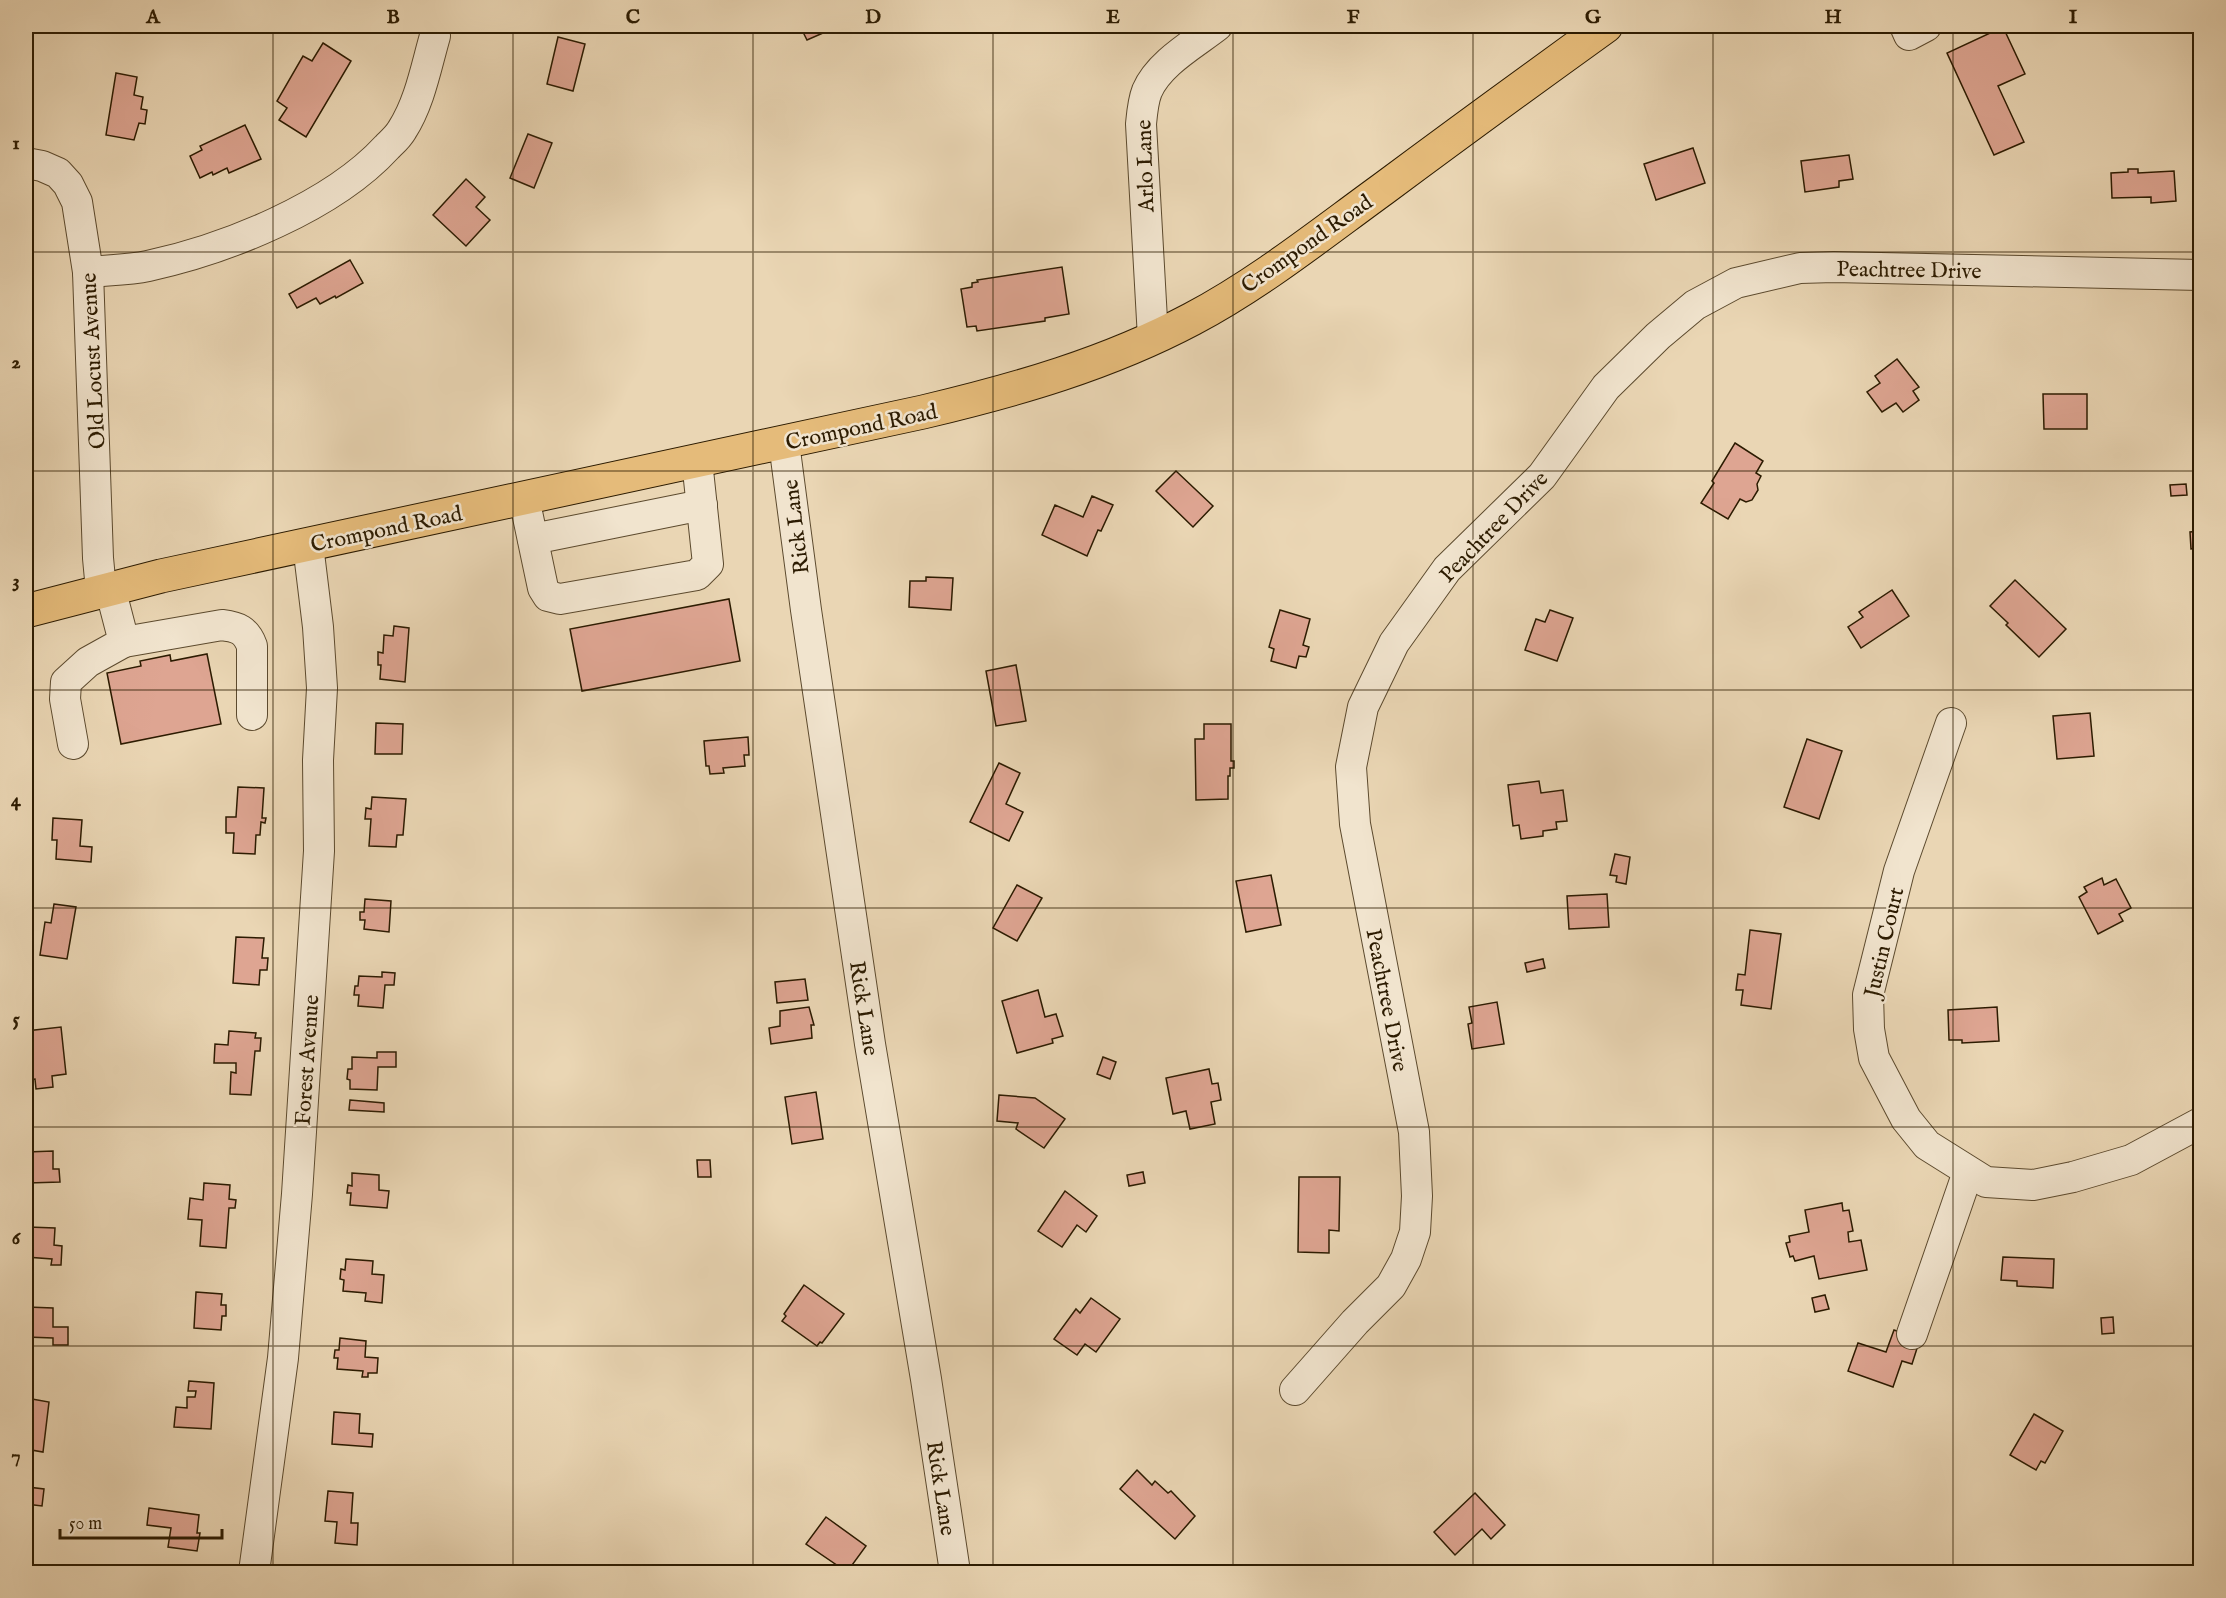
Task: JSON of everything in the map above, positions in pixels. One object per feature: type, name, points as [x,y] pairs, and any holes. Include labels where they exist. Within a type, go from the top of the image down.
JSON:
[{"type":"main road","name":"Crompond Road","points":[[26,611],[106,589],[923,412],[1066,373],[1153,338],[1192,319],[1273,270],[1606,26]]},
{"type":"street","points":[[88,272],[146,266],[220,246],[291,215],[341,186],[372,163],[402,131],[419,94],[435,36],[434,26]]},
{"type":"street","name":"Arlo Lane","points":[[1153,338],[1142,110],[1147,92],[1155,77],[1217,26]]},
{"type":"street","points":[[1905,26],[1910,35],[1926,26]]},
{"type":"street","name":"Old Locust Avenue","points":[[26,163],[42,166],[58,173],[68,184],[77,202],[88,272],[97,472],[98,558],[124,642]]},
{"type":"street","name":"Peachtree Drive","points":[[1295,1390],[1392,1286],[1406,1259],[1415,1232],[1417,1196],[1414,1132],[1355,824],[1351,767],[1363,707],[1389,653],[1447,569],[1542,476],[1606,387],[1621,372],[1658,336],[1695,305],[1736,283],[1800,268],[1834,267],[2200,275]]},
{"type":"street","name":"Rick Lane","points":[[784,443],[868,1034],[926,1379],[955,1572]]},
{"type":"street","points":[[524,498],[543,588],[548,596],[560,599],[698,575],[708,564],[697,461]]},
{"type":"street","points":[[533,539],[702,505]]},
{"type":"street","name":"Forest Avenue","points":[[254,1572],[283,1358],[297,1194],[319,851],[318,760],[322,688],[318,627],[308,545]]},
{"type":"street","points":[[73,744],[64,699],[66,682],[88,662],[124,642],[222,625],[238,627],[249,636],[252,646],[252,715]]},
{"type":"street","name":"Justin Court","points":[[1951,723],[1899,871],[1868,995],[1869,1029],[1874,1058],[1906,1119],[1927,1145],[1986,1182],[2033,1185],[2073,1177],[2131,1160],[2200,1123]]},
{"type":"street","points":[[1912,1334],[1968,1172]]},
{"type":"building","points":[[800,26],[839,26],[807,40]]},
{"type":"building","points":[[2003,27],[2025,74],[1998,86],[2024,142],[1994,155],[1947,53]]},
{"type":"building","points":[[558,37],[585,44],[573,91],[547,84]]},
{"type":"building","points":[[323,43],[351,61],[306,137],[279,120],[287,108],[277,101],[303,56],[312,61]]},
{"type":"building","points":[[116,73],[137,77],[134,95],[143,97],[141,109],[147,110],[145,124],[139,123],[134,140],[106,135]]},
{"type":"building","points":[[245,125],[261,159],[229,173],[227,168],[200,178],[190,156],[202,150],[200,146]]},
{"type":"building","points":[[528,134],[552,143],[534,188],[510,178]]},
{"type":"building","points":[[1693,148],[1705,183],[1656,200],[1644,164]]},
{"type":"building","points":[[1849,155],[1853,179],[1839,181],[1839,187],[1805,192],[1801,161]]},
{"type":"building","points":[[2128,169],[2138,169],[2138,173],[2174,171],[2176,201],[2151,203],[2151,197],[2112,198],[2111,173],[2128,172]]},
{"type":"building","points":[[466,179],[485,197],[476,207],[490,220],[466,246],[433,215]]},
{"type":"building","points":[[350,260],[363,283],[336,298],[335,296],[320,304],[316,298],[297,308],[289,294]]},
{"type":"building","points":[[1062,267],[1069,314],[1045,318],[1045,321],[977,331],[976,326],[967,327],[961,289],[972,287],[972,283],[978,282],[977,280]]},
{"type":"building","points":[[1897,359],[1919,387],[1913,391],[1919,400],[1903,412],[1896,403],[1882,412],[1867,392],[1880,383],[1875,376]]},
{"type":"building","points":[[2043,394],[2087,394],[2087,429],[2044,429]]},
{"type":"building","points":[[1735,443],[1763,461],[1756,473],[1761,476],[1757,484],[1758,490],[1752,500],[1746,502],[1740,499],[1728,519],[1701,503]]},
{"type":"building","points":[[1176,471],[1213,506],[1193,527],[1156,491]]},
{"type":"building","points":[[2186,484],[2187,495],[2171,496],[2170,485]]},
{"type":"building","points":[[1092,496],[1113,505],[1101,531],[1098,530],[1087,556],[1042,535],[1055,505],[1083,517]]},
{"type":"building","points":[[2200,531],[2200,548],[2191,549],[2190,532]]},
{"type":"building","points":[[926,577],[953,578],[951,610],[909,607],[910,581],[926,581]]},
{"type":"building","points":[[2015,580],[2066,629],[2039,657],[1990,606]]},
{"type":"building","points":[[1892,590],[1909,616],[1861,648],[1848,627],[1863,617],[1859,612]]},
{"type":"building","points":[[729,599],[740,661],[582,691],[570,629]]},
{"type":"building","points":[[1280,610],[1310,619],[1303,645],[1309,647],[1306,657],[1299,656],[1296,668],[1271,661],[1274,649],[1269,647]]},
{"type":"building","points":[[1550,610],[1573,618],[1557,661],[1525,650],[1536,619],[1545,622]]},
{"type":"building","points":[[394,626],[409,628],[405,682],[380,679],[381,665],[378,665],[378,652],[383,653],[384,635],[393,636]]},
{"type":"building","points":[[207,654],[221,724],[121,744],[107,673],[141,666],[140,661],[170,655],[171,661]]},
{"type":"building","points":[[1016,665],[1026,721],[996,726],[986,671]]},
{"type":"building","points":[[2090,713],[2094,756],[2057,759],[2053,716]]},
{"type":"building","points":[[376,723],[403,724],[402,754],[375,754]]},
{"type":"building","points":[[1204,724],[1231,724],[1231,761],[1234,761],[1234,768],[1230,768],[1230,776],[1228,776],[1228,799],[1196,800],[1195,739],[1204,739]]},
{"type":"building","points":[[748,737],[749,755],[744,755],[745,766],[723,768],[724,773],[710,774],[709,766],[706,766],[704,741]]},
{"type":"building","points":[[1807,739],[1842,751],[1819,819],[1784,807]]},
{"type":"building","points":[[999,763],[1020,773],[1006,804],[1023,812],[1009,841],[970,822]]},
{"type":"building","points":[[1539,781],[1541,793],[1563,790],[1567,821],[1556,822],[1557,829],[1543,831],[1543,836],[1521,839],[1519,825],[1513,826],[1508,785]]},
{"type":"building","points":[[238,787],[264,788],[262,818],[266,818],[265,823],[261,822],[260,835],[256,835],[255,854],[233,853],[234,833],[226,833],[226,817],[236,817]]},
{"type":"building","points":[[372,797],[406,799],[403,835],[397,835],[396,847],[369,846],[371,819],[365,819],[366,808],[371,809]]},
{"type":"building","points":[[53,818],[82,820],[80,846],[92,847],[91,862],[56,859],[57,840],[52,840]]},
{"type":"building","points":[[1615,854],[1630,857],[1626,884],[1616,882],[1617,876],[1610,875]]},
{"type":"building","points":[[1271,875],[1281,925],[1246,932],[1236,881]]},
{"type":"building","points":[[2102,878],[2104,885],[2116,879],[2131,908],[2119,914],[2123,921],[2098,934],[2079,897],[2087,892],[2084,887]]},
{"type":"building","points":[[1017,885],[1042,898],[1017,941],[993,928]]},
{"type":"building","points":[[1607,894],[1609,927],[1569,929],[1567,896]]},
{"type":"building","points":[[365,899],[391,901],[389,932],[364,929],[365,920],[360,920],[360,912],[364,912]]},
{"type":"building","points":[[54,904],[76,907],[67,959],[40,955],[45,922],[51,923]]},
{"type":"building","points":[[1750,930],[1781,934],[1771,1009],[1741,1005],[1743,990],[1736,990],[1738,974],[1745,975]]},
{"type":"building","points":[[236,937],[264,938],[262,958],[268,958],[267,970],[260,970],[259,985],[233,983]]},
{"type":"building","points":[[1543,959],[1545,968],[1527,972],[1525,963]]},
{"type":"building","points":[[382,972],[395,973],[394,985],[385,985],[383,1008],[358,1006],[359,995],[354,995],[359,976],[382,977]]},
{"type":"building","points":[[805,979],[808,1000],[777,1003],[775,982]]},
{"type":"building","points":[[1038,990],[1045,1017],[1056,1014],[1063,1036],[1052,1039],[1053,1043],[1017,1053],[1002,1001]]},
{"type":"building","points":[[1497,1002],[1504,1044],[1472,1049],[1468,1024],[1472,1023],[1469,1007]]},
{"type":"building","points":[[809,1007],[814,1025],[811,1025],[812,1038],[771,1044],[769,1028],[780,1026],[780,1011]]},
{"type":"building","points":[[1997,1007],[1999,1041],[1962,1043],[1962,1040],[1949,1040],[1948,1010]]},
{"type":"building","points":[[61,1027],[66,1074],[52,1076],[53,1087],[36,1089],[35,1079],[26,1080],[26,1031]]},
{"type":"building","points":[[229,1031],[256,1033],[255,1038],[261,1038],[260,1051],[255,1051],[251,1095],[230,1094],[231,1072],[236,1073],[236,1063],[214,1063],[215,1044],[228,1045]]},
{"type":"building","points":[[377,1052],[396,1052],[396,1067],[378,1067],[377,1090],[350,1089],[350,1080],[347,1079],[348,1069],[352,1069],[352,1057],[377,1058]]},
{"type":"building","points":[[1103,1057],[1116,1062],[1110,1079],[1097,1074]]},
{"type":"building","points":[[1209,1069],[1212,1084],[1218,1083],[1221,1100],[1211,1102],[1215,1124],[1190,1129],[1186,1111],[1173,1114],[1166,1078]]},
{"type":"building","points":[[816,1092],[823,1139],[792,1144],[785,1097]]},
{"type":"building","points":[[999,1095],[1035,1098],[1065,1119],[1044,1148],[1016,1129],[1018,1123],[997,1121]]},
{"type":"building","points":[[350,1100],[384,1103],[384,1112],[349,1110]]},
{"type":"building","points":[[53,1151],[53,1169],[59,1169],[60,1182],[28,1183],[27,1152]]},
{"type":"building","points":[[697,1160],[710,1160],[711,1177],[698,1177]]},
{"type":"building","points":[[1143,1172],[1145,1183],[1129,1186],[1127,1175]]},
{"type":"building","points":[[352,1173],[379,1175],[379,1190],[389,1191],[387,1208],[350,1205],[351,1193],[347,1193],[348,1185],[352,1186]]},
{"type":"building","points":[[1299,1177],[1340,1177],[1339,1231],[1329,1230],[1329,1253],[1298,1252]]},
{"type":"building","points":[[204,1183],[230,1185],[229,1199],[236,1200],[235,1208],[229,1208],[226,1248],[200,1246],[202,1220],[188,1219],[190,1198],[203,1200]]},
{"type":"building","points":[[1065,1191],[1097,1216],[1086,1232],[1077,1225],[1062,1247],[1038,1231]]},
{"type":"building","points":[[1842,1203],[1843,1211],[1849,1210],[1853,1231],[1848,1232],[1849,1242],[1861,1240],[1867,1270],[1819,1279],[1814,1256],[1795,1261],[1793,1256],[1790,1257],[1786,1243],[1790,1242],[1789,1236],[1809,1232],[1805,1210]]},
{"type":"building","points":[[28,1227],[55,1228],[54,1245],[62,1246],[61,1265],[51,1265],[52,1259],[26,1257]]},
{"type":"building","points":[[2003,1257],[2054,1259],[2053,1288],[2017,1286],[2017,1281],[2001,1280]]},
{"type":"building","points":[[346,1259],[373,1261],[372,1274],[384,1275],[382,1303],[365,1301],[366,1293],[343,1291],[344,1280],[340,1279],[341,1269],[345,1270]]},
{"type":"building","points":[[804,1285],[844,1314],[822,1343],[820,1342],[817,1346],[782,1321],[786,1316],[784,1314]]},
{"type":"building","points":[[196,1292],[222,1294],[221,1305],[226,1305],[226,1316],[222,1316],[221,1330],[194,1328]]},
{"type":"building","points":[[1825,1295],[1829,1309],[1815,1312],[1812,1298]]},
{"type":"building","points":[[1091,1298],[1120,1319],[1096,1352],[1085,1344],[1077,1355],[1054,1339],[1076,1309],[1080,1313]]},
{"type":"building","points":[[27,1307],[53,1308],[53,1327],[68,1327],[68,1345],[53,1345],[53,1338],[27,1337]]},
{"type":"building","points":[[2113,1317],[2114,1333],[2102,1334],[2101,1318]]},
{"type":"building","points":[[1894,1330],[1920,1339],[1912,1364],[1902,1361],[1893,1387],[1848,1371],[1858,1343],[1886,1352]]},
{"type":"building","points":[[340,1338],[366,1341],[365,1357],[378,1358],[377,1373],[368,1373],[368,1377],[362,1377],[363,1371],[337,1369],[338,1358],[334,1358],[335,1350],[339,1350]]},
{"type":"building","points":[[189,1381],[214,1383],[211,1429],[174,1427],[176,1407],[187,1408],[187,1397],[195,1397],[196,1391],[188,1391]]},
{"type":"building","points":[[32,1399],[49,1402],[43,1452],[26,1449],[26,1409],[30,1410]]},
{"type":"building","points":[[334,1412],[360,1414],[359,1433],[373,1434],[372,1447],[332,1444]]},
{"type":"building","points":[[2034,1414],[2063,1431],[2045,1463],[2041,1461],[2036,1470],[2010,1455]]},
{"type":"building","points":[[1137,1470],[1152,1485],[1155,1481],[1168,1493],[1171,1491],[1195,1516],[1175,1539],[1120,1489]]},
{"type":"building","points":[[26,1482],[28,1482],[28,1487],[44,1489],[42,1506],[26,1504]]},
{"type":"building","points":[[328,1491],[353,1493],[351,1523],[358,1523],[357,1545],[335,1543],[337,1522],[325,1521]]},
{"type":"building","points":[[1475,1493],[1505,1525],[1491,1539],[1482,1529],[1455,1555],[1434,1532]]},
{"type":"building","points":[[149,1508],[199,1515],[197,1533],[200,1533],[197,1551],[168,1547],[171,1528],[147,1525]]},
{"type":"building","points":[[826,1517],[866,1546],[847,1572],[806,1544]]}]
